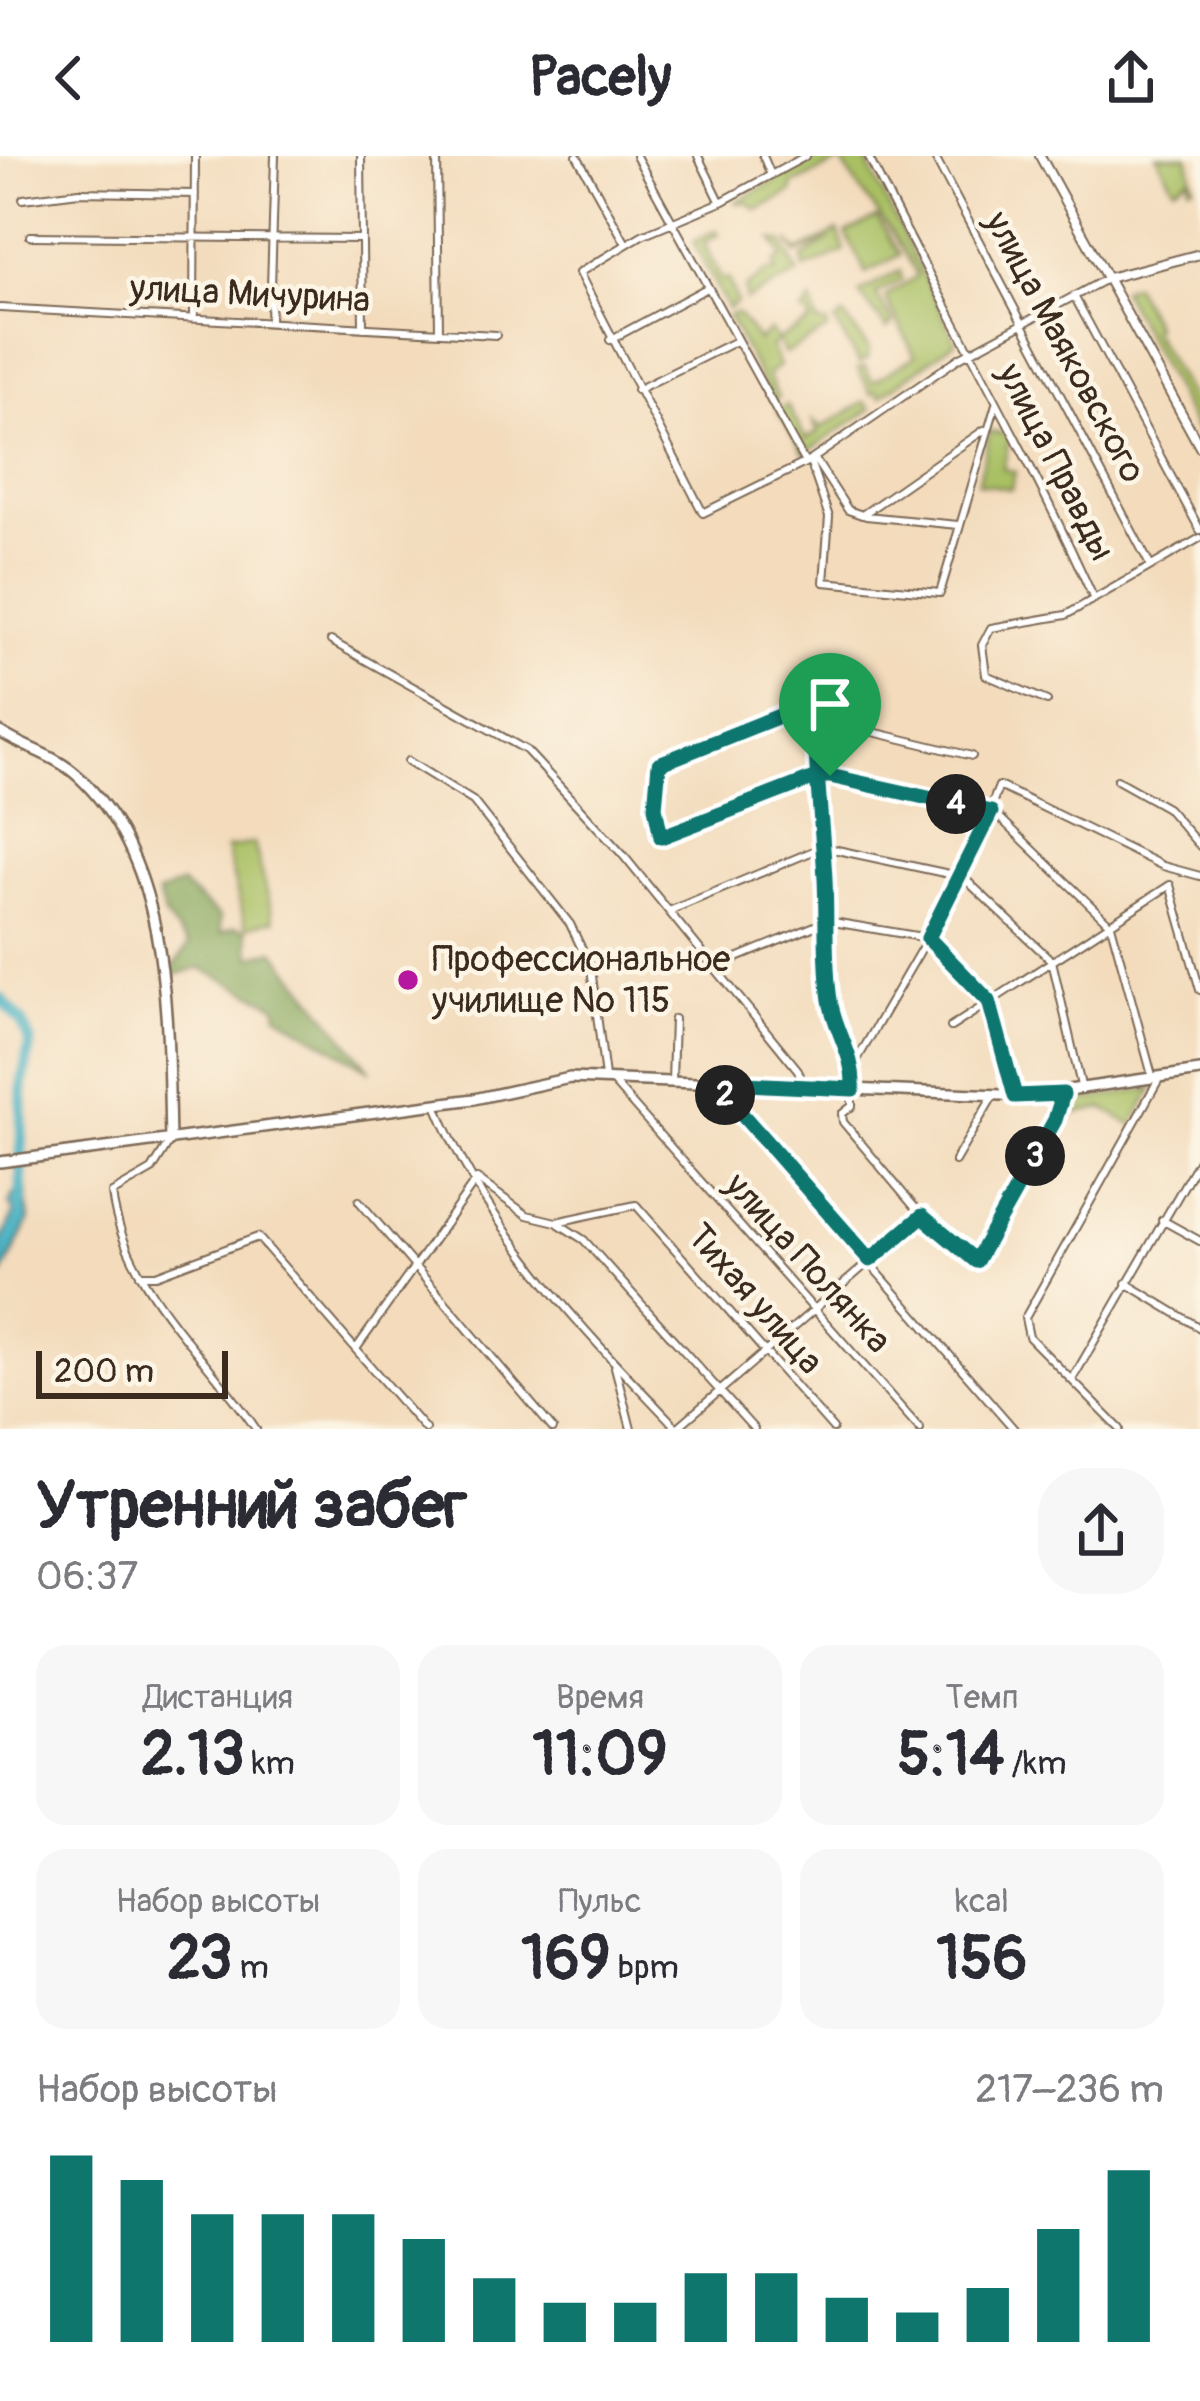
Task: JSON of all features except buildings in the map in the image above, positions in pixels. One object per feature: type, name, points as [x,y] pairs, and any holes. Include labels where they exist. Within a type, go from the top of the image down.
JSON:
[{"type":"main road","points":[[0,732],[58,760],[91,789],[151,895],[170,1141]]},
{"type":"main road","points":[[0,1162],[436,1105],[556,1079],[608,1077],[1015,1096],[1063,1094],[1200,1071]]},
{"type":"street","points":[[194,316],[195,156]]},
{"type":"street","points":[[270,321],[274,156]]},
{"type":"street","points":[[361,156],[363,328]]},
{"type":"street","points":[[437,156],[439,332]]},
{"type":"street","points":[[577,156],[626,243]]},
{"type":"street","points":[[636,156],[736,341],[809,460],[848,510],[958,525]]},
{"type":"street","points":[[698,156],[721,202]]},
{"type":"street","points":[[763,156],[771,175]]},
{"type":"street","points":[[806,156],[721,202],[626,243],[580,271],[610,340],[703,513],[809,460],[968,352],[1021,323],[1108,278],[1200,254]]},
{"type":"street","name":"улица Правды","points":[[868,156],[1043,487],[1093,597]]},
{"type":"street","name":"улица Маяковского","points":[[934,156],[1149,563]]},
{"type":"street","points":[[1040,156],[1200,447]]},
{"type":"street","points":[[23,199],[79,192],[195,194]]},
{"type":"street","points":[[31,236],[362,239]]},
{"type":"street","points":[[610,340],[708,287]]},
{"type":"street","points":[[1047,701],[986,675],[985,638],[996,626],[1066,615],[1200,534],[1074,296]]},
{"type":"street","name":"улица Мичурина","points":[[0,308],[496,335]]},
{"type":"street","points":[[636,390],[736,341]]},
{"type":"street","points":[[809,460],[829,517],[824,582],[942,592],[996,404]]},
{"type":"street","points":[[862,515],[987,428]]},
{"type":"street","points":[[332,641],[526,750],[669,911],[798,1070],[804,1088]]},
{"type":"street","points":[[1063,1094],[1055,1120],[976,1261],[922,1216],[843,1122],[853,1089],[853,1067],[830,1003],[827,921],[823,847],[819,776],[816,725],[818,696],[662,760],[655,807],[662,837],[819,776],[991,812],[1110,923],[1156,1078],[1025,1318],[1029,1337],[1120,1429]]},
{"type":"street","points":[[816,725],[844,725],[972,756]]},
{"type":"street","points":[[408,761],[473,801],[570,924],[591,968],[608,1077]]},
{"type":"street","points":[[1117,780],[1167,808],[1200,846]]},
{"type":"street","points":[[853,1067],[963,877],[999,787],[1163,866],[1200,876]]},
{"type":"street","points":[[669,911],[823,847],[963,877],[1052,961],[1082,1090]]},
{"type":"street","points":[[951,1027],[1171,885],[1200,990]]},
{"type":"street","points":[[713,968],[827,921],[928,938],[989,1001],[1015,1096]]},
{"type":"street","points":[[672,1081],[674,1018]]},
{"type":"street","name":"улица Полянка","points":[[608,1077],[920,1429]]},
{"type":"street","points":[[724,1083],[727,1100],[1014,1429]]},
{"type":"street","points":[[955,1161],[993,1096]]},
{"type":"street","points":[[436,1105],[515,1245],[614,1364],[678,1428],[922,1216]]},
{"type":"street","points":[[170,1141],[152,1170],[112,1193],[115,1217],[140,1276],[256,1429]]},
{"type":"street","points":[[1072,1379],[1200,1158]]},
{"type":"street","points":[[477,1179],[526,1215],[556,1222],[584,1240],[754,1429]]},
{"type":"street","points":[[356,1349],[477,1179]]},
{"type":"street","points":[[359,1201],[553,1429]]},
{"type":"street","name":"Тихая улица","points":[[556,1222],[636,1205],[833,1429]]},
{"type":"street","points":[[1162,1220],[1200,1241]]},
{"type":"street","points":[[140,1276],[156,1275],[258,1238],[425,1429]]},
{"type":"street","points":[[1126,1283],[1200,1328]]},
{"type":"street","points":[[614,1364],[631,1429]]},
{"type":"green space","points":[[822,156],[864,156],[956,341],[880,397],[876,391],[871,394],[858,369],[865,367],[873,382],[915,356],[885,297],[917,276],[841,161],[792,185],[792,192],[757,210],[747,202],[734,203]]},
{"type":"green space","points":[[1157,156],[1188,156],[1194,185],[1189,186],[1191,177],[1174,187]]},
{"type":"green space","points":[[877,218],[900,255],[866,273],[846,233]]},
{"type":"green space","points":[[716,230],[719,234],[704,243],[721,279],[729,279],[737,303],[728,309],[693,242]]},
{"type":"green space","points":[[838,231],[845,251],[804,269],[803,258],[830,239],[797,254],[788,241],[798,252]]},
{"type":"green space","points":[[773,240],[783,243],[798,274],[746,300],[745,288],[768,271],[777,272],[774,263],[782,257]]},
{"type":"green space","points":[[900,271],[902,280],[876,294],[893,323],[887,329],[859,293]]},
{"type":"green space","points":[[1133,285],[1155,326],[1151,329],[1200,416],[1200,439],[1121,289]]},
{"type":"green space","points":[[811,301],[818,323],[827,324],[827,330],[785,354],[778,342],[771,346],[779,366],[768,374],[778,398],[772,401],[728,316],[737,313],[758,341],[770,330],[777,340],[811,322],[805,311],[801,313]]},
{"type":"green space","points":[[844,316],[869,349],[868,358],[859,363],[835,322]]},
{"type":"green space","points":[[865,402],[871,409],[804,454],[777,410],[787,405],[806,439],[818,432],[813,421],[822,427]]},
{"type":"green space","points":[[990,431],[1010,436],[1003,469],[1015,472],[1011,489],[978,483]]},
{"type":"green space","points":[[254,843],[274,920],[246,927],[226,849]]},
{"type":"green space","points":[[181,884],[220,917],[221,933],[236,927],[247,930],[251,957],[274,950],[371,1071],[278,1015],[276,1005],[200,968],[166,977],[189,945],[165,917],[158,894]]},
{"type":"green space","points":[[1154,1088],[1132,1125],[1103,1108],[1068,1115],[1075,1102]]},
{"type":"water","points":[[26,1189],[29,1221],[0,1280],[0,1243],[14,1213],[9,1203],[17,1190]]},
{"type":"waterway","points":[[0,998],[22,1022],[30,1042],[22,1085],[21,1202]]},
{"type":"place","name":"Профессиональное училище № 115","points":[[408,980]]},
{"type":"route","points":[[830,776],[819,776],[661,837],[656,831],[655,807],[659,764],[817,701],[816,725],[819,776],[825,884],[830,1003],[852,1058],[853,1089],[724,1083],[724,1094],[870,1260],[922,1216],[976,1261],[1055,1120],[1063,1094],[1015,1096],[989,1001],[928,938],[963,877],[991,812],[830,776]]}]
